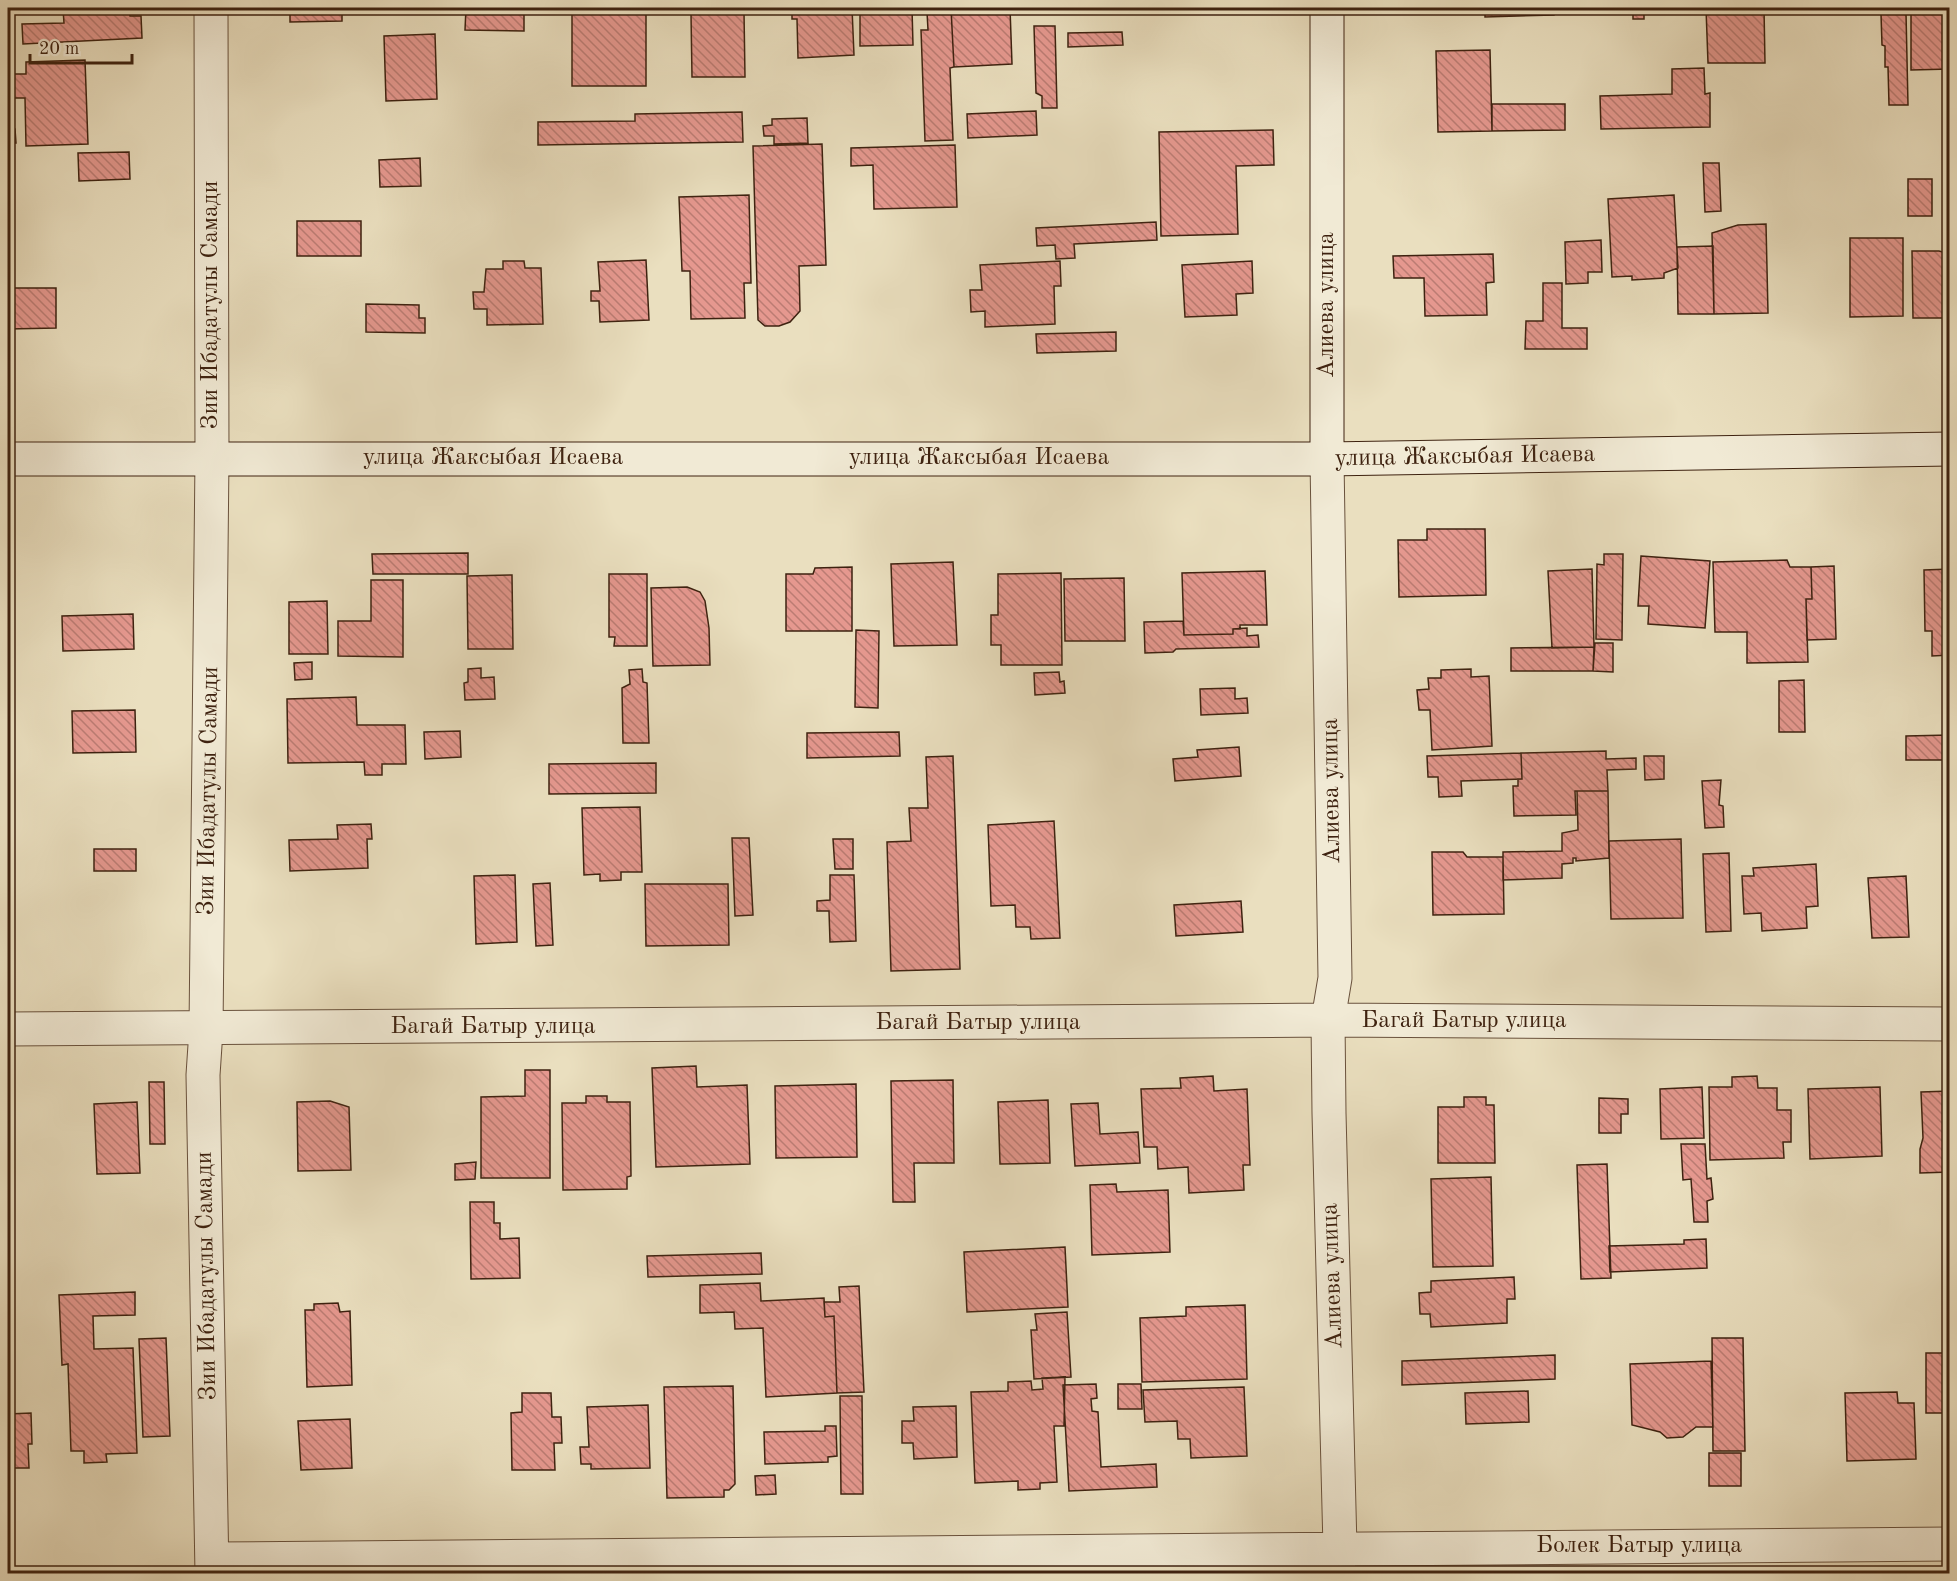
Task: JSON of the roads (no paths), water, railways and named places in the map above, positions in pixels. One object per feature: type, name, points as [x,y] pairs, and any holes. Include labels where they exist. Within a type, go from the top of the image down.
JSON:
[{"type":"street","name":"Зии Ибадатулы Самади","points":[[211,8],[212,458],[206,1030],[203,1074],[212,1566]]},
{"type":"street","name":"Алиева улица","points":[[1327,8],[1327,459],[1335,978],[1328,1020],[1339,1561]]},
{"type":"street","name":"улица Жаксыбая Исаева","points":[[8,459],[1327,459],[1950,449]]},
{"type":"street","name":"Багай Батыр улица","points":[[8,1029],[206,1030],[1328,1020],[1950,1024]]},
{"type":"street","name":"Болек Батыр улица","points":[[212,1566],[1339,1561],[1950,1544]]}]
